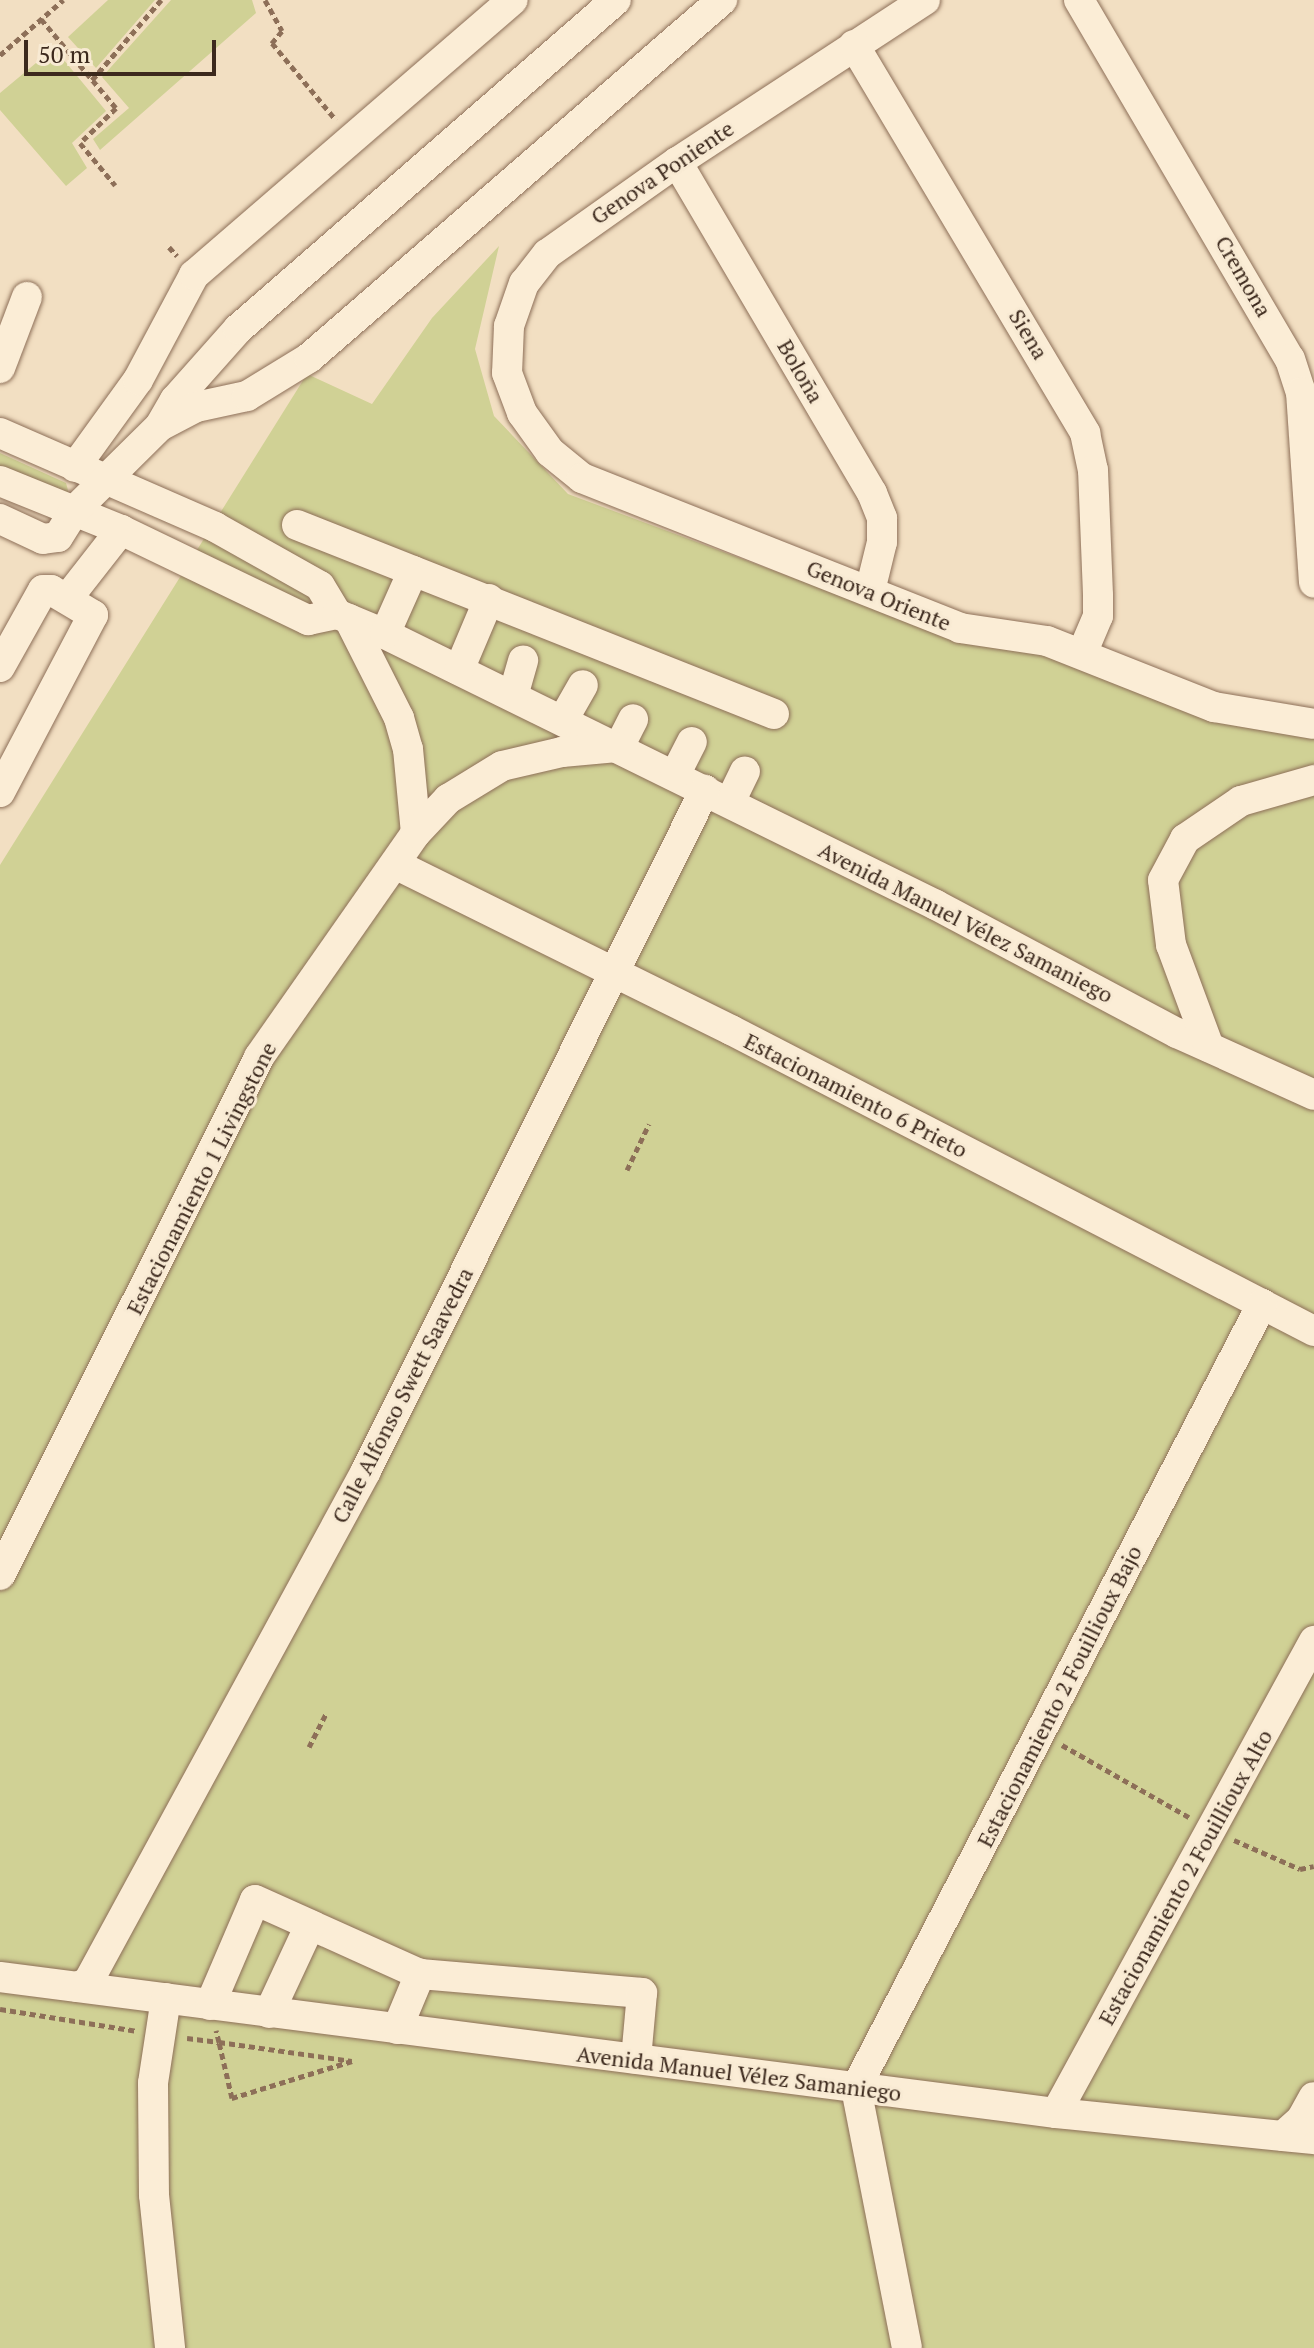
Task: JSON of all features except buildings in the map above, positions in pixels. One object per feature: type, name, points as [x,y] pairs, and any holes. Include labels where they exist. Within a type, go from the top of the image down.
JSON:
[{"type":"street","points":[[75,467],[138,380],[194,275],[513,0]]},
{"type":"street","points":[[0,519],[43,539],[58,537],[74,511],[160,426],[175,400],[238,329],[616,0]]},
{"type":"street","points":[[160,426],[196,407],[247,396],[309,358],[722,0]]},
{"type":"street","name":"Genova Poniente","points":[[522,413],[510,384],[506,350],[524,283],[565,238],[925,0]]},
{"type":"street","name":"Cremona","points":[[1079,0],[1290,359],[1301,392],[1314,583]]},
{"type":"street","name":"Siena","points":[[854,45],[1085,433],[1093,470],[1098,616],[1083,652]]},
{"type":"street","name":"Boloña","points":[[677,162],[872,493],[882,518],[882,542],[870,591]]},
{"type":"street","points":[[0,368],[27,297]]},
{"type":"street","name":"Genova Oriente","points":[[522,413],[550,452],[582,478],[960,628],[1047,641],[1083,652],[1132,679],[1214,707],[1314,724]]},
{"type":"street","points":[[0,433],[105,481],[204,521],[320,586],[343,617],[399,718],[408,749],[416,833]]},
{"type":"street","points":[[0,481],[121,530],[308,620],[343,617]]},
{"type":"street","points":[[180,557],[204,521]]},
{"type":"street","points":[[297,525],[774,714]]},
{"type":"street","points":[[67,599],[121,530]]},
{"type":"street","points":[[304,577],[318,560],[347,544]]},
{"type":"street","points":[[385,634],[413,571]]},
{"type":"street","points":[[0,667],[40,593],[47,588],[90,612],[93,623],[0,792]]},
{"type":"street","points":[[459,670],[489,599]]},
{"type":"street","name":"Avenida Manuel Vélez Samaniego","points":[[343,617],[385,634],[619,747],[1209,1047],[1314,1095]]},
{"type":"street","points":[[513,696],[523,660]]},
{"type":"street","points":[[563,720],[583,685]]},
{"type":"street","points":[[619,747],[633,719]]},
{"type":"street","points":[[675,775],[692,742]]},
{"type":"street","name":"Estacionamiento 1 Livingstone","points":[[0,1575],[259,1057],[416,833],[448,799],[502,766],[562,752],[619,747]]},
{"type":"street","name":"Calle Alfonso Swett Saavedra","points":[[83,1985],[366,1471],[616,972],[718,796],[745,771]]},
{"type":"street","points":[[1209,1047],[1171,945],[1163,880],[1185,839],[1241,801],[1314,780]]},
{"type":"street","name":"Estacionamiento 6 Prieto","points":[[395,864],[616,972],[1314,1331]]},
{"type":"street","name":"Estacionamiento 2 Fouillioux Bajo","points":[[856,2088],[1262,1304]]},
{"type":"street","name":"Estacionamiento 2 Fouillioux Alto","points":[[1056,2113],[1314,1641]]},
{"type":"street","points":[[210,2005],[255,1900],[420,1974],[642,1993],[636,2059]]},
{"type":"street","points":[[269,2013],[310,1925]]},
{"type":"street","name":"Avenida Manuel Vélez Samaniego","points":[[0,1965],[83,1985]]},
{"type":"street","points":[[397,2029],[420,1974]]},
{"type":"street","name":"Avenida Manuel Vélez Samaniego","points":[[0,1977],[83,1985],[269,2013],[1056,2113],[1314,2139]]},
{"type":"street","points":[[166,1998],[153,2083],[154,2195],[170,2348]]},
{"type":"street","points":[[856,2088],[907,2348]]},
{"type":"street","points":[[1283,2136],[1301,2120],[1314,2097]]},
{"type":"path","points":[[0,55],[63,0]]},
{"type":"path","points":[[92,80],[161,0]]},
{"type":"path","points":[[265,0],[282,31],[272,43],[352,140]]},
{"type":"path","points":[[41,19],[116,108],[80,143],[115,185]]},
{"type":"path","points":[[627,1170],[649,1124]]},
{"type":"path","points":[[309,1747],[326,1714]]},
{"type":"path","points":[[1039,1733],[1211,1829],[1300,1869],[1314,1866]]},
{"type":"path","points":[[0,2009],[161,2035],[219,2042],[293,2052],[352,2061],[232,2098],[219,2042],[210,2005]]},
{"type":"green space","points":[[108,0],[155,0],[96,68],[68,37]]},
{"type":"green space","points":[[171,0],[252,0],[256,13],[100,150],[93,139],[129,108],[102,77]]},
{"type":"green space","points":[[54,48],[106,111],[72,143],[87,168],[66,186],[0,110],[0,93]]},
{"type":"green space","points":[[499,246],[475,349],[494,416],[568,494],[866,605],[1044,648],[1314,737],[1314,2348],[0,2348],[0,865],[307,374],[372,404],[432,318]]},
{"type":"green space","points":[[0,453],[66,483],[69,494],[0,472]]}]
